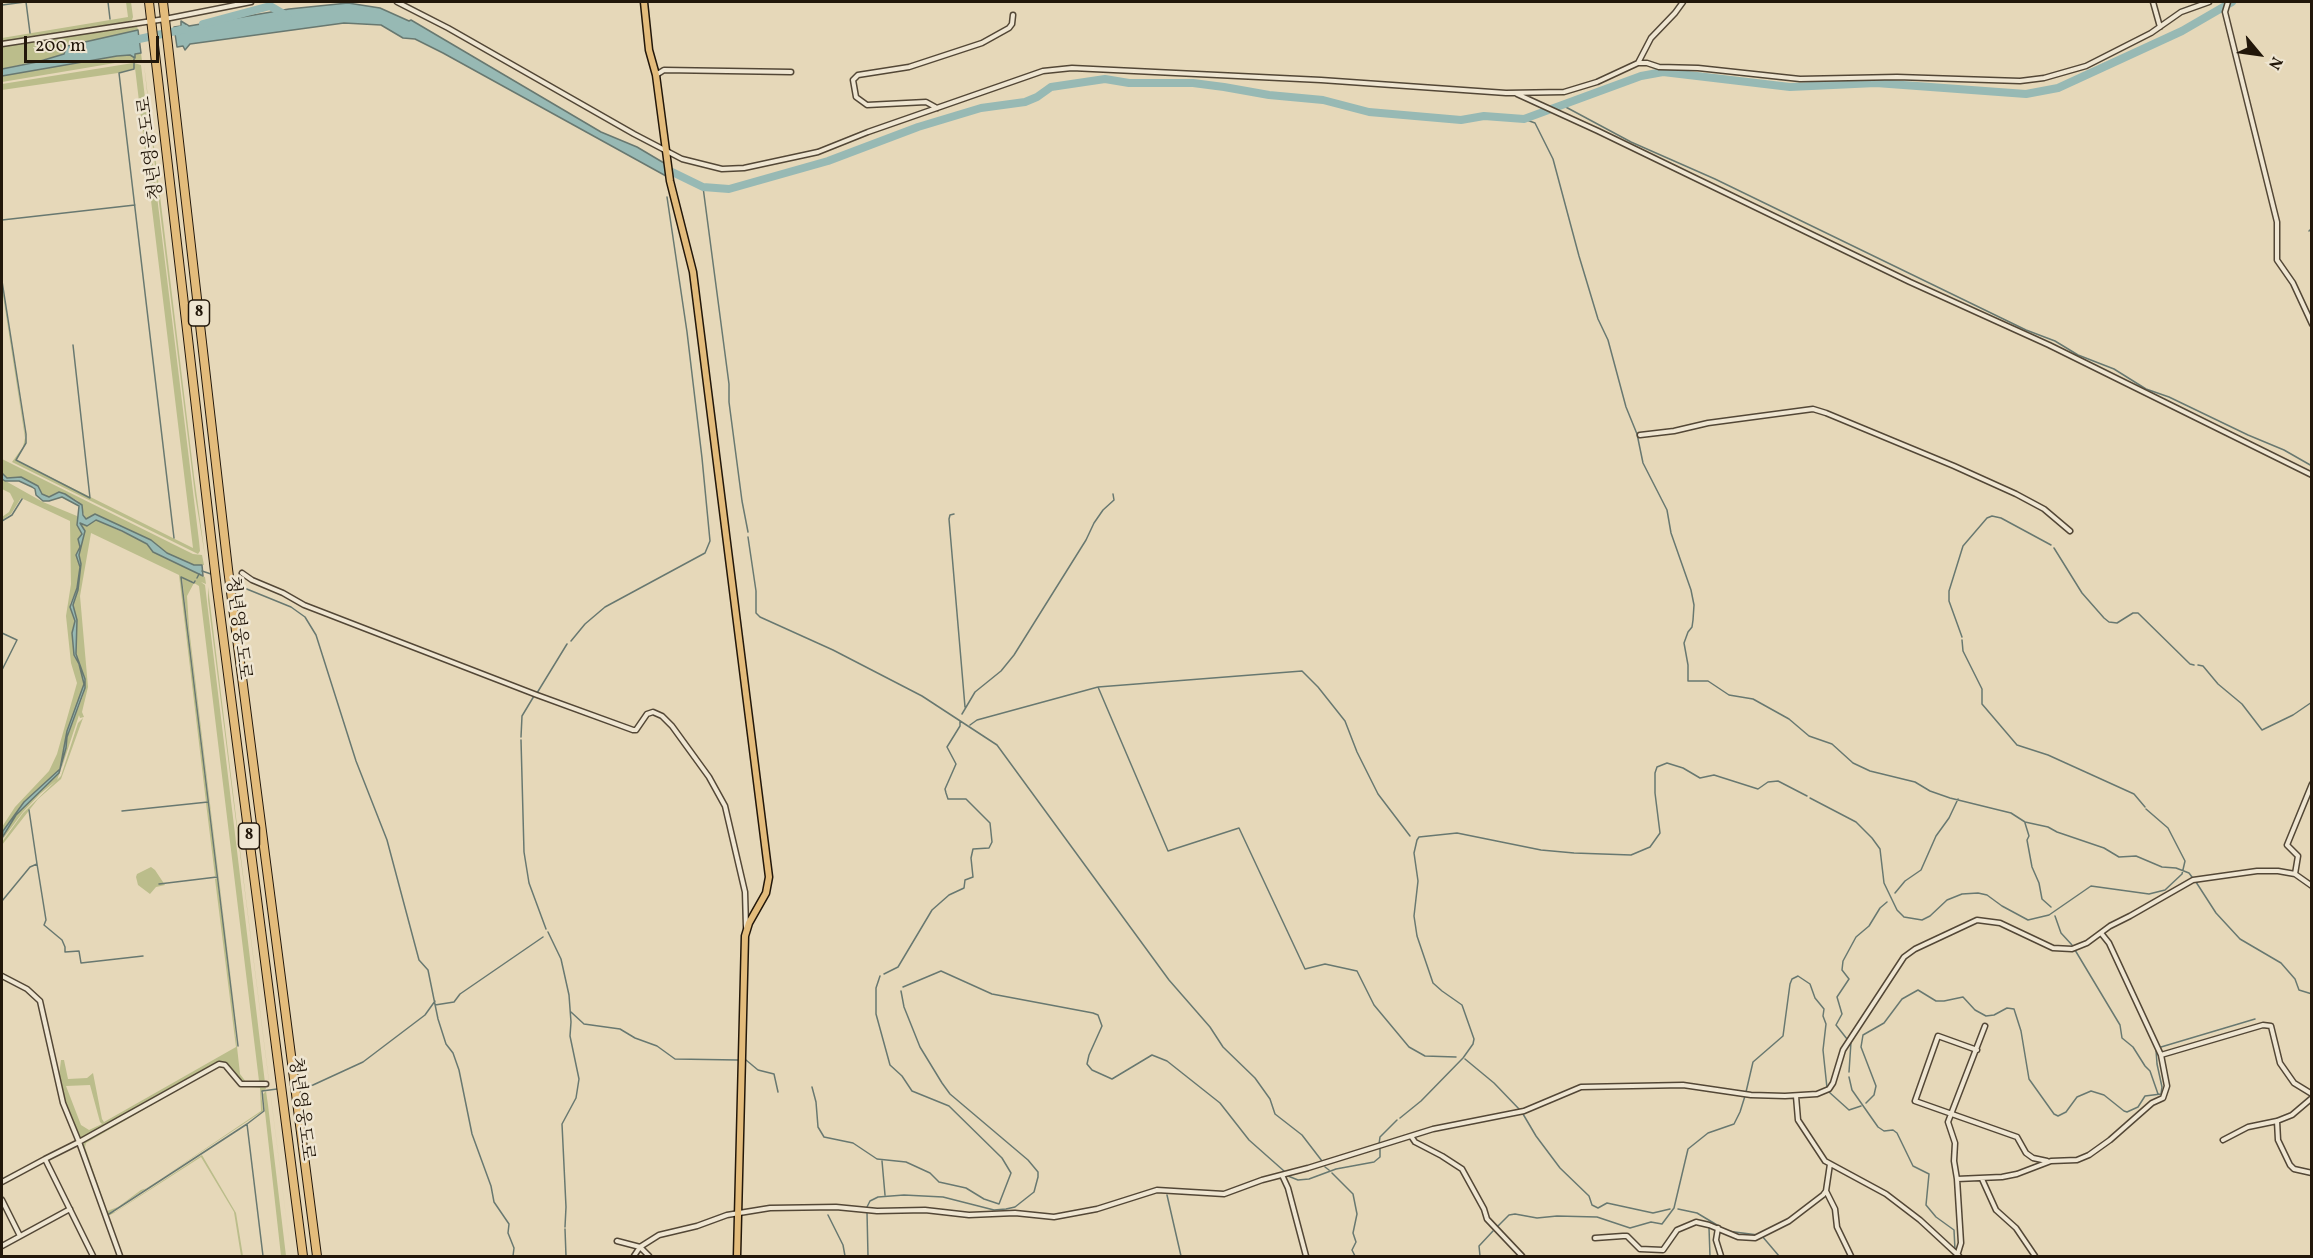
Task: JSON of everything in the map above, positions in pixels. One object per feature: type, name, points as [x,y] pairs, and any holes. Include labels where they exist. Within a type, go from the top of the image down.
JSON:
[{"type":"highway","name":"청년영웅도로","points":[[149,2],[217,589],[284,1095],[303,1257]]},
{"type":"highway","name":"청년영웅도로","points":[[163,2],[228,569],[317,1257]]},
{"type":"main road","points":[[644,2],[649,50],[656,75],[670,181],[693,272],[768,877],[766,893],[746,929],[737,1257]]},
{"type":"street","points":[[2,44],[165,21],[251,2]]},
{"type":"street","points":[[397,2],[448,28],[682,159],[722,169],[744,168],[818,152],[1043,71],[1072,68],[1321,80],[1515,93],[1564,92],[1597,82],[1638,63],[1659,67],[1698,68],[1800,79],[1897,77],[2020,81],[2055,76],[2086,66],[2161,27],[2181,12],[2209,2]]},
{"type":"street","points":[[1638,63],[1651,38],[1683,2]]},
{"type":"street","points":[[2153,2],[2161,27]]},
{"type":"street","points":[[2228,2],[2225,12],[2277,222],[2277,260],[2294,283],[2312,324]]},
{"type":"street","points":[[937,108],[926,102],[867,105],[856,97],[853,80],[858,75],[909,67],[982,43],[1009,28],[1013,15]]},
{"type":"street","points":[[656,75],[664,70],[791,72]]},
{"type":"street","points":[[1515,93],[1557,111],[1910,282],[2049,345],[2312,475]]},
{"type":"street","points":[[1640,435],[1813,409],[1826,412],[2016,494],[2044,509],[2070,531]]},
{"type":"street","points":[[242,573],[247,578],[283,593],[304,605],[633,730],[636,730],[647,714],[653,712],[662,716],[672,726],[709,777],[725,806],[745,892],[746,929]]},
{"type":"street","points":[[2295,874],[2298,856],[2287,845],[2312,784]]},
{"type":"street","points":[[634,1257],[640,1247],[658,1235],[697,1226],[727,1215],[770,1208],[836,1207],[877,1211],[925,1210],[969,1215],[1016,1213],[1054,1217],[1097,1209],[1157,1190],[1224,1194],[1433,1129],[1524,1111],[1581,1087],[1683,1085],[1751,1095],[1817,1094],[1829,1089],[1833,1083],[1843,1050],[1898,967],[1915,949],[1977,920],[2000,923],[2044,945],[2062,950],[2072,949],[2087,943],[2198,878],[2257,871],[2278,871],[2295,874],[2312,886]]},
{"type":"street","points":[[1977,1050],[1938,1036],[1915,1101],[2017,1137],[2026,1153],[2033,1158],[2051,1161],[2077,1160],[2089,1155],[2152,1103],[2163,1098],[2167,1086],[2161,1055],[2109,943],[2101,933]]},
{"type":"street","points":[[2,976],[32,992],[40,1001],[63,1103],[120,1257]]},
{"type":"street","points":[[2161,1055],[2263,1025],[2271,1026],[2280,1063],[2294,1083],[2312,1096],[2292,1115],[2277,1121],[2248,1127],[2223,1140]]},
{"type":"street","points":[[1958,1256],[1961,1243],[1958,1179],[1953,1161],[1955,1143],[1948,1122],[1977,1050],[1984,1026]]},
{"type":"street","points":[[2,1182],[219,1064],[225,1065],[241,1084],[266,1084]]},
{"type":"street","points":[[1796,1096],[1798,1120],[1821,1156],[1830,1164],[1886,1194],[1920,1220],[1958,1256]]},
{"type":"street","points":[[2277,1121],[2278,1140],[2290,1165],[2294,1169],[2312,1173]]},
{"type":"street","points":[[1411,1136],[1415,1142],[1462,1169],[1484,1209],[1486,1219],[1522,1257]]},
{"type":"street","points":[[45,1159],[93,1257]]},
{"type":"street","points":[[1958,1179],[1982,1179],[2017,1174],[2051,1161]]},
{"type":"street","points":[[1830,1164],[1826,1191],[1834,1209],[1837,1227],[1851,1257]]},
{"type":"street","points":[[1282,1175],[1288,1188],[1306,1257]]},
{"type":"street","points":[[1982,1179],[1996,1210],[2016,1228],[2036,1257]]},
{"type":"street","points":[[1594,1238],[1627,1236],[1640,1249],[1663,1250],[1677,1230],[1689,1224],[1703,1223],[1738,1237],[1755,1238],[1788,1221],[1826,1191]]},
{"type":"street","points":[[2,1200],[20,1236]]},
{"type":"street","points":[[2,1245],[70,1209]]},
{"type":"street","points":[[1718,1228],[1716,1240],[1721,1257]]},
{"type":"street","points":[[617,1241],[640,1247],[649,1257]]},
{"type":"green space","points":[[126,2],[131,2],[133,17],[127,22],[2,42],[2,38],[128,17]]},
{"type":"green space","points":[[137,26],[138,30],[67,46],[65,54],[59,56],[2,69],[2,46],[82,32]]},
{"type":"green space","points":[[141,53],[142,61],[121,62],[2,82],[2,76],[117,56],[130,55],[135,58],[134,54]]},
{"type":"green space","points":[[133,63],[141,65],[199,541],[198,554],[12,462],[23,447],[25,438],[2,283],[26,440],[24,447],[16,460],[193,548],[135,68],[118,73],[2,90],[2,84]]},
{"type":"green space","points":[[144,64],[194,476],[205,556],[195,495]]},
{"type":"green space","points":[[2,459],[193,554],[202,555],[204,565],[194,565],[167,553],[151,540],[95,514],[86,519],[78,501],[65,494],[59,492],[49,497],[42,494],[38,486],[21,477],[7,478],[2,473]]},
{"type":"green space","points":[[2,479],[43,502],[77,516],[82,534],[78,539],[80,547],[76,555],[80,567],[77,588],[70,604],[75,621],[72,631],[74,655],[84,684],[67,731],[60,769],[24,802],[2,834],[2,827],[15,807],[49,771],[57,754],[77,683],[71,663],[66,616],[71,584],[70,521],[21,498],[11,514],[2,520],[14,501],[10,493],[2,489]]},
{"type":"green space","points":[[96,520],[140,540],[147,544],[153,552],[205,577],[206,584],[201,582],[205,585],[265,1083],[242,1082],[226,1064],[219,1062],[81,1138],[76,1132],[65,1105],[59,1076],[61,1060],[64,1060],[68,1079],[87,1078],[93,1073],[104,1122],[236,1047],[215,879],[217,878],[240,1074],[246,1082],[259,1081],[199,586],[194,583],[196,580],[194,582],[181,577],[208,801],[206,802],[179,575],[91,533],[80,596],[88,687],[82,712],[84,717],[80,718],[79,715],[61,769],[67,737],[83,696],[85,679],[76,654],[77,623],[73,605],[78,590],[81,564],[79,555],[84,533],[80,523],[90,524]],"holes":[[[90,1085],[102,1124],[89,1130],[81,1125],[66,1086]]]},
{"type":"green space","points":[[182,578],[194,583],[187,596],[189,628],[239,1046]]},
{"type":"green space","points":[[208,587],[246,899],[291,1256],[208,600]]},
{"type":"green space","points":[[83,718],[61,779],[38,799],[2,845],[23,813],[61,776],[78,723]]},
{"type":"green space","points":[[61,770],[57,780],[23,812],[2,840],[16,815]]},
{"type":"green space","points":[[206,803],[208,803],[217,876],[215,876]]},
{"type":"green space","points":[[151,867],[165,885],[156,887],[150,894],[138,885],[136,877],[137,874]]},
{"type":"green space","points":[[218,1066],[225,1067],[243,1086],[265,1085],[266,1089],[261,1092],[263,1111],[160,1179],[261,1111],[260,1088],[241,1086],[225,1068],[218,1067],[86,1143],[85,1147],[107,1211],[118,1207],[109,1213],[115,1212],[202,1155],[236,1213],[243,1256],[241,1256],[234,1212],[201,1157],[114,1213],[108,1216],[83,1145],[84,1140]]},
{"type":"green space","points":[[266,1091],[286,1256],[281,1256],[263,1094]]},
{"type":"water","points":[[348,3],[380,8],[411,20],[601,132],[637,147],[664,163],[666,176],[443,53],[415,39],[403,38],[381,25],[344,23],[190,44],[185,50],[183,46],[177,47],[174,27],[181,26],[181,21],[189,26],[289,9]]},
{"type":"water","points":[[138,30],[141,53],[135,54],[135,58],[130,55],[117,56],[2,76],[2,69],[64,54],[67,46]]},
{"type":"water","points":[[2,473],[7,478],[21,477],[38,486],[42,494],[49,497],[59,492],[65,494],[82,505],[86,519],[95,514],[151,540],[167,553],[194,565],[202,565],[203,576],[153,552],[147,544],[122,531],[96,520],[87,526],[80,523],[85,531],[79,555],[81,564],[78,590],[73,605],[77,620],[76,654],[85,679],[85,688],[67,737],[66,748],[59,773],[16,815],[2,838],[3,831],[24,802],[60,769],[67,731],[84,684],[74,655],[72,633],[75,621],[70,607],[77,588],[80,567],[76,555],[80,547],[78,539],[82,534],[77,525],[79,506],[62,497],[43,501],[36,495],[35,489],[19,481],[5,481],[2,479]]},
{"type":"waterway","points":[[2,5],[25,2]]},
{"type":"waterway","points":[[26,2],[30,33]]},
{"type":"waterway","points":[[108,2],[110,19]]},
{"type":"waterway","points":[[664,168],[703,187],[729,189],[828,161],[918,127],[981,108],[1025,102],[1051,87],[1105,79],[1129,83],[1193,83],[1269,95],[1323,100],[1369,112],[1461,120],[1484,116],[1524,119],[1641,76],[1663,72],[1790,87],[1876,83],[2026,94],[2058,88],[2182,31],[2232,2]]},
{"type":"waterway","points":[[203,24],[270,6],[287,16]]},
{"type":"waterway","points":[[130,41],[185,29]]},
{"type":"waterway","points":[[134,59],[134,69],[119,73],[174,538]]},
{"type":"waterway","points":[[1562,105],[1631,142],[1715,179],[2026,330],[2055,341],[2078,355],[2114,369],[2146,389],[2169,397],[2284,450],[2312,466]]},
{"type":"waterway","points":[[1524,119],[1535,123],[1553,159],[1579,256],[1598,319],[1608,340],[1626,407],[1637,434],[1643,463],[1667,510],[1671,533],[1691,590],[1694,605],[1693,620],[1684,643],[1688,681],[1708,681],[1729,695],[1753,699],[1789,719],[1809,736],[1832,744],[1853,763],[1870,771],[1915,782],[1930,791],[1950,798],[2011,813],[2025,822],[2048,827],[2104,848],[2119,857],[2136,856],[2162,867],[2176,868],[2189,873],[2192,877]]},
{"type":"waterway","points":[[703,187],[729,384],[729,402],[748,532]]},
{"type":"waterway","points":[[571,641],[585,624],[605,607],[705,553],[710,541],[687,332],[667,197]]},
{"type":"waterway","points":[[2,220],[135,205]]},
{"type":"waterway","points":[[2309,231],[2312,228]]},
{"type":"waterway","points":[[2,281],[26,434],[26,443],[16,460],[90,498],[73,345]]},
{"type":"waterway","points":[[962,714],[975,692],[1001,671],[1014,655],[1086,540],[1094,523],[1114,500],[1113,494]]},
{"type":"waterway","points":[[2,521],[12,515],[22,499]]},
{"type":"waterway","points":[[954,514],[950,515],[949,519],[965,707]]},
{"type":"waterway","points":[[1962,637],[1949,601],[1949,591],[1963,546],[1987,518],[1992,516],[2001,518],[2051,545]]},
{"type":"waterway","points":[[748,537],[756,591],[756,613],[922,696],[997,745],[1169,980],[1210,1027],[1223,1047],[1255,1078],[1270,1099],[1275,1114],[1302,1135],[1322,1161]]},
{"type":"waterway","points":[[2054,548],[2082,593],[2104,618],[2109,622],[2117,623],[2133,613],[2138,613],[2190,664],[2194,665]]},
{"type":"waterway","points":[[202,571],[211,574]]},
{"type":"waterway","points":[[197,578],[199,574]]},
{"type":"waterway","points":[[195,581],[194,583],[181,577],[238,1046]]},
{"type":"waterway","points":[[232,583],[291,607],[305,617],[316,635],[356,761],[387,840],[419,960],[428,970],[438,1019],[446,1044],[453,1053],[459,1070],[472,1134],[491,1186],[494,1202],[509,1224],[508,1233],[514,1248],[513,1256]]},
{"type":"waterway","points":[[2,633],[17,640],[2,670]]},
{"type":"waterway","points":[[1962,640],[1963,651],[1982,689],[1982,704],[2017,745],[2048,755],[2134,794],[2145,807]]},
{"type":"waterway","points":[[537,693],[567,644]]},
{"type":"waterway","points":[[2198,665],[2203,666],[2218,684],[2242,704],[2262,730],[2293,715],[2312,702]]},
{"type":"waterway","points":[[970,725],[977,720],[1098,687],[1302,671],[1345,721],[1357,752],[1378,794],[1410,836]]},
{"type":"waterway","points":[[1098,687],[1168,851],[1239,828],[1305,969],[1325,964],[1357,971],[1374,1005],[1409,1047],[1425,1056],[1456,1057]]},
{"type":"waterway","points":[[521,737],[522,716],[534,696]]},
{"type":"waterway","points":[[884,974],[898,967],[932,910],[949,895],[964,888],[965,880],[973,877],[971,858],[973,849],[989,848],[992,842],[990,823],[966,799],[948,799],[946,793],[945,789],[956,764],[947,747],[960,726],[960,721]]},
{"type":"waterway","points":[[521,740],[524,852],[529,883],[546,929]]},
{"type":"waterway","points":[[1400,1118],[1421,1101],[1463,1058],[1474,1039],[1462,1005],[1433,983],[1417,936],[1414,916],[1418,881],[1414,853],[1419,837],[1457,833],[1541,850],[1631,855],[1650,847],[1660,833],[1655,773],[1657,767],[1667,763],[1683,768],[1700,778],[1714,775],[1758,789],[1768,782],[1778,781],[1807,796]]},
{"type":"waterway","points":[[1810,798],[1856,822],[1872,838],[1880,849],[1884,883],[1897,910],[1904,917],[1922,920],[1930,916],[1947,900],[1962,894],[1987,895],[2028,920],[2049,915],[2091,886],[2149,894],[2165,890],[2182,874],[2185,861],[2168,828],[2146,809]]},
{"type":"waterway","points":[[1895,893],[1905,881],[1921,870],[1936,836],[1949,818],[1958,799]]},
{"type":"waterway","points":[[122,811],[208,802]]},
{"type":"waterway","points":[[2,901],[30,867],[37,864],[29,810]]},
{"type":"waterway","points":[[2025,823],[2029,836],[2027,840],[2032,867],[2039,883],[2042,899],[2051,907]]},
{"type":"waterway","points":[[37,864],[46,920],[44,925],[62,940],[65,952],[79,951],[81,963],[143,956]]},
{"type":"waterway","points":[[159,884],[217,877]]},
{"type":"waterway","points":[[2196,882],[2216,913],[2240,939],[2281,963],[2295,979],[2299,990],[2312,994]]},
{"type":"waterway","points":[[1847,1039],[1836,1025],[1842,1014],[1837,997],[1849,979],[1842,970],[1843,961],[1856,937],[1869,926],[1880,908],[1887,902]]},
{"type":"waterway","points":[[2055,916],[2061,933],[2072,945]]},
{"type":"waterway","points":[[548,932],[561,959],[569,995],[570,1036],[579,1079],[576,1098],[562,1124],[565,1227]]},
{"type":"waterway","points":[[435,1005],[454,1002],[460,994],[543,937]]},
{"type":"waterway","points":[[2075,950],[2120,1025],[2122,1038],[2133,1047],[2150,1071],[2158,1094]]},
{"type":"waterway","points":[[903,987],[941,971],[992,994],[1098,1015],[1102,1026],[1087,1064],[1092,1070],[1112,1079],[1152,1055],[1167,1061],[1220,1103],[1249,1140],[1284,1171]]},
{"type":"waterway","points":[[812,1087],[818,1127],[824,1137],[853,1143],[877,1159],[906,1162],[930,1173],[939,1182],[966,1188],[984,1199],[999,1204],[1011,1173],[1002,1158],[949,1106],[912,1091],[902,1076],[890,1065],[876,1014],[876,988],[880,976]]},
{"type":"waterway","points":[[1746,1092],[1753,1062],[1783,1036],[1790,984],[1792,979],[1798,976],[1810,984],[1815,998],[1824,1009],[1823,1016],[1826,1024],[1823,1050],[1827,1088]]},
{"type":"waterway","points":[[1866,1103],[1874,1095],[1876,1086],[1861,1047],[1863,1035],[1884,1023],[1902,999],[1918,990],[1936,1001],[1963,997],[1975,1010],[1986,1016],[1994,1015],[2007,1008],[2014,1009],[2021,1031],[2029,1079],[2054,1114],[2058,1116],[2066,1112],[2077,1097],[2091,1091],[2104,1095],[2127,1112],[2138,1107],[2145,1096],[2161,1094],[2156,1050]]},
{"type":"waterway","points":[[867,1207],[870,1201],[878,1197],[904,1195],[943,1197],[994,1210],[1006,1209],[1015,1207],[1034,1192],[1038,1177],[1038,1172],[1028,1160],[950,1094],[920,1047],[904,1007],[901,991]]},
{"type":"waterway","points":[[297,1088],[313,1085],[363,1062],[425,1015],[435,1001]]},
{"type":"waterway","points":[[571,1012],[584,1024],[620,1029],[635,1038],[657,1046],[675,1059],[738,1060]]},
{"type":"waterway","points":[[2161,1047],[2255,1019]]},
{"type":"waterway","points":[[1849,1072],[1851,1042]]},
{"type":"waterway","points":[[1465,1059],[1494,1083],[1520,1110]]},
{"type":"waterway","points":[[746,1060],[758,1070],[774,1074],[778,1092]]},
{"type":"waterway","points":[[1849,1077],[1852,1090],[1878,1127],[1884,1131],[1893,1130],[1897,1133],[1913,1166],[1929,1174],[1926,1205],[1936,1217],[1954,1230],[1955,1250]]},
{"type":"waterway","points":[[109,1214],[247,1124],[264,1111],[262,1091],[277,1089]]},
{"type":"waterway","points":[[1829,1092],[1849,1110],[1861,1106]]},
{"type":"waterway","points":[[1496,1228],[1509,1215],[1515,1214],[1537,1218],[1597,1217],[1630,1228],[1651,1222],[1662,1224],[1674,1208],[1688,1149],[1708,1133],[1734,1124],[1745,1096]]},
{"type":"waterway","points":[[1523,1114],[1560,1168],[1589,1196],[1592,1205],[1598,1208],[1607,1203],[1653,1213],[1670,1209]]},
{"type":"waterway","points":[[1379,1144],[1380,1137],[1397,1120]]},
{"type":"waterway","points":[[247,1124],[263,1256]]},
{"type":"waterway","points":[[1288,1176],[1298,1180],[1309,1179],[1336,1169],[1374,1162],[1380,1157],[1380,1148]]},
{"type":"waterway","points":[[882,1161],[885,1195]]},
{"type":"waterway","points":[[1325,1167],[1329,1170]]},
{"type":"waterway","points":[[1332,1173],[1353,1194],[1357,1214],[1353,1233],[1356,1242],[1352,1250],[1355,1256]]},
{"type":"waterway","points":[[1167,1195],[1181,1256]]},
{"type":"waterway","points":[[1678,1209],[1697,1213],[1727,1231],[1758,1235]]},
{"type":"waterway","points":[[867,1212],[868,1256]]},
{"type":"waterway","points":[[828,1215],[843,1245],[845,1256]]},
{"type":"waterway","points":[[1709,1228],[1710,1256]]},
{"type":"waterway","points":[[565,1229],[566,1256]]},
{"type":"waterway","points":[[1480,1256],[1479,1246],[1493,1231]]},
{"type":"waterway","points":[[1762,1236],[1779,1256]]}]
